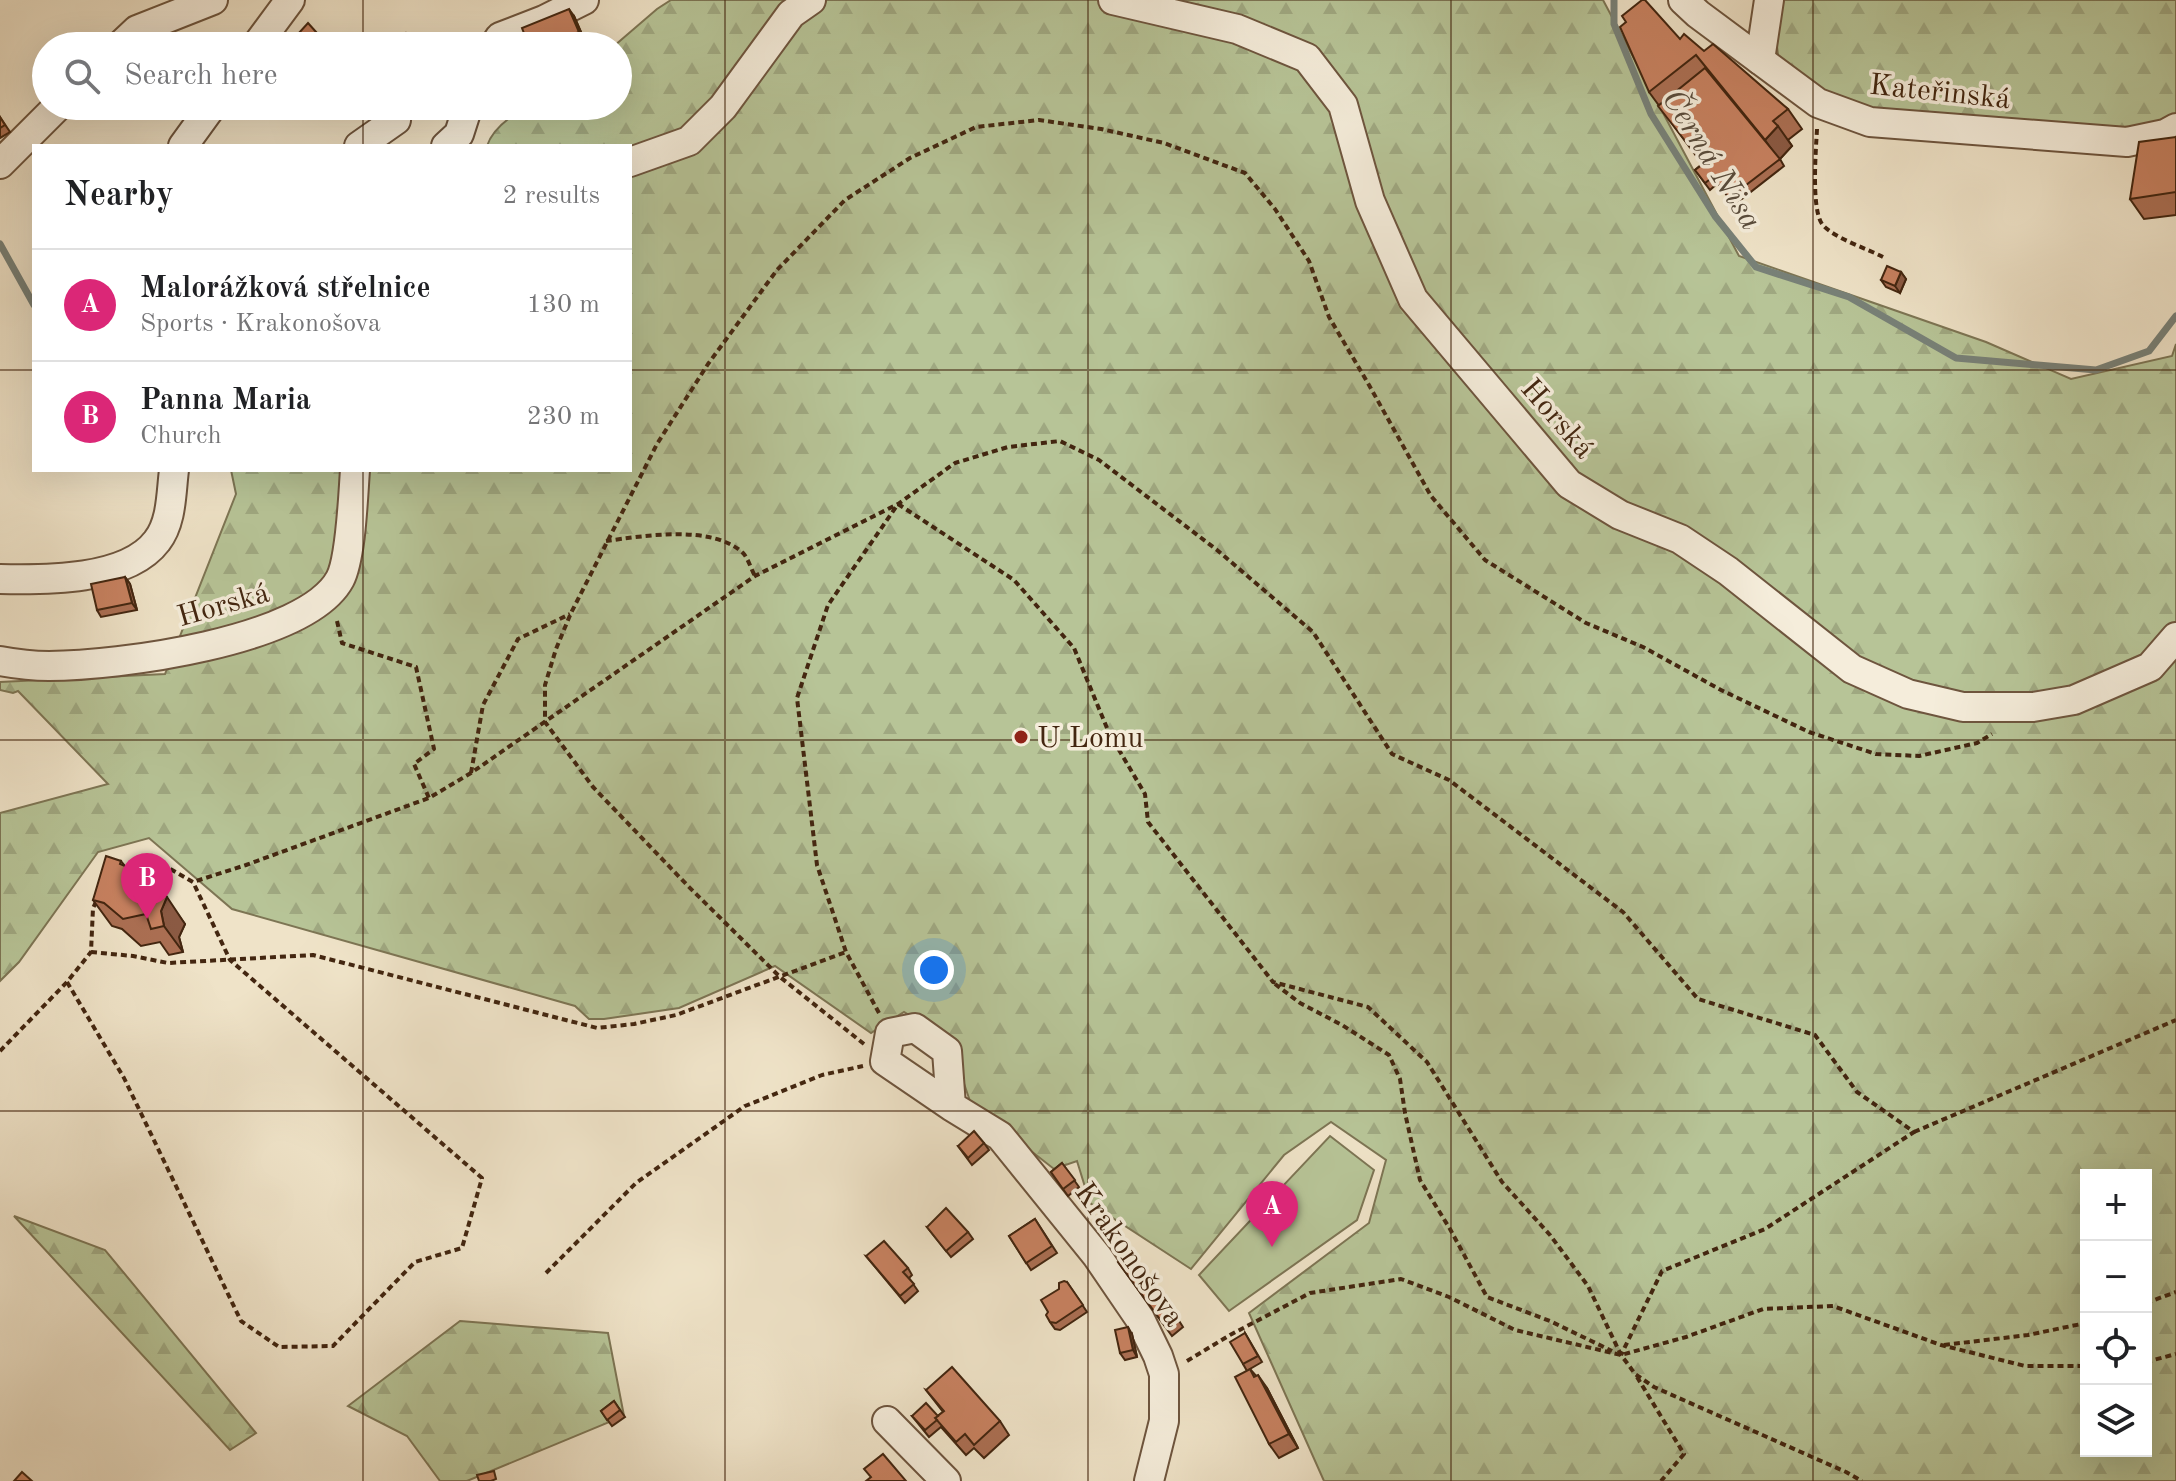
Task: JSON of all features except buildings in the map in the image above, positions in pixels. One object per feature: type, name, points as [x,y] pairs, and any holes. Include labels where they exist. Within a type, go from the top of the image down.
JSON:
[{"type":"street","points":[[135,32],[213,0]]},
{"type":"street","points":[[266,32],[290,0]]},
{"type":"street","points":[[513,32],[584,0]]},
{"type":"street","points":[[632,161],[689,141],[723,107],[791,14],[811,0]]},
{"type":"street","name":"Horská","points":[[1113,0],[1237,29],[1307,58],[1343,105],[1370,201],[1413,299],[1569,484],[1620,515],[1680,539],[1728,571],[1852,669],[1908,694],[1963,707],[2033,707],[2074,700],[2150,667],[2176,637]]},
{"type":"street","name":"Kateřinská","points":[[1683,0],[1818,103],[1870,122],[2127,142],[2165,134],[2176,128]]},
{"type":"street","points":[[1760,60],[1769,0]]},
{"type":"street","points":[[0,164],[44,120]]},
{"type":"street","points":[[184,144],[202,120]]},
{"type":"street","points":[[362,144],[396,120]]},
{"type":"street","points":[[448,144],[459,134],[464,120]]},
{"type":"street","points":[[0,579],[70,579],[132,561],[158,540],[167,520],[174,472]]},
{"type":"street","name":"Horská","points":[[0,661],[50,666],[173,654],[260,632],[297,617],[330,592],[340,578],[345,560],[355,472]]},
{"type":"street","points":[[885,1061],[890,1033],[915,1028],[947,1051],[951,1106]]},
{"type":"street","name":"Krakonošova","points":[[885,1061],[1000,1136],[1097,1256],[1140,1319],[1164,1374],[1164,1421],[1149,1481]]},
{"type":"street","points":[[887,1421],[946,1481]]},
{"type":"path","points":[[1818,103],[1816,196],[1822,225],[1835,235],[1883,257]]},
{"type":"path","points":[[885,1061],[780,977],[593,787],[545,722],[545,685],[571,613],[657,444],[708,364],[777,270],[845,200],[910,158],[976,127],[1039,120],[1101,129],[1164,143],[1245,173],[1275,209],[1309,261],[1329,317],[1431,496],[1485,560],[1538,595],[1586,623],[1643,647],[1721,690],[1809,732],[1876,754],[1919,756],[1977,743],[2000,729]]},
{"type":"path","points":[[193,882],[429,798],[471,773],[755,576],[898,504],[955,463],[1008,447],[1060,441],[1099,460],[1217,550],[1313,632],[1392,754],[1449,780],[1623,912],[1698,999],[1815,1035],[1857,1092],[1914,1132]]},
{"type":"path","points":[[890,1033],[846,952],[817,865],[797,698],[828,605],[898,504]]},
{"type":"path","points":[[898,504],[1014,580],[1074,648],[1109,733],[1145,794],[1148,822],[1273,982],[1300,1003],[1389,1055],[1400,1079],[1420,1180],[1487,1297],[1550,1321],[1621,1355]]},
{"type":"path","points":[[606,541],[669,533],[718,539],[744,554],[755,576]]},
{"type":"path","points":[[330,592],[342,643],[416,667],[434,749],[414,764],[429,798]]},
{"type":"path","points":[[471,773],[483,705],[518,639],[571,613]]},
{"type":"path","points":[[67,982],[124,1078],[241,1321],[279,1347],[333,1346],[415,1262],[462,1248],[482,1178],[230,960],[193,882],[167,867],[134,868],[124,874]]},
{"type":"path","points":[[0,1051],[67,982],[91,952],[93,908],[99,896]]},
{"type":"path","points":[[91,952],[168,963],[313,955],[597,1028],[676,1015],[846,952]]},
{"type":"path","points":[[1273,982],[1368,1007],[1427,1062],[1502,1182],[1550,1235],[1588,1286],[1621,1355],[1684,1454],[1661,1481]]},
{"type":"path","points":[[1621,1355],[1662,1271],[1765,1229],[1914,1132],[2176,1020]]},
{"type":"path","points":[[546,1273],[636,1183],[745,1106],[822,1075],[885,1061]]},
{"type":"path","points":[[1164,1374],[1310,1293],[1401,1279],[1449,1297],[1515,1330],[1621,1355],[1686,1337],[1763,1309],[1833,1306],[1941,1345],[2025,1366],[2080,1366]]},
{"type":"path","points":[[2152,1301],[2176,1292]]},
{"type":"path","points":[[1941,1345],[2028,1335],[2080,1324]]},
{"type":"path","points":[[2152,1360],[2176,1354]]},
{"type":"path","points":[[1635,1374],[1654,1387],[1862,1481]]},
{"type":"green space","points":[[671,0],[1603,0],[1739,256],[1986,342],[2071,379],[2172,356],[2176,344],[2176,1481],[1324,1481],[1249,1313],[1369,1223],[1386,1160],[1331,1122],[1284,1155],[1191,1269],[1090,1203],[1077,1161],[1054,1169],[971,1104],[949,1040],[904,1012],[871,1033],[775,966],[679,1008],[589,1019],[575,1006],[232,909],[149,838],[98,852],[19,962],[0,981],[0,813],[108,784],[18,691],[0,690],[0,682],[165,674],[236,494],[231,472],[632,472],[632,144],[488,144],[507,120],[632,120],[632,32]]},
{"type":"green space","points":[[1775,0],[2176,0],[2176,114],[2161,122],[2126,130],[1873,110],[1823,92],[1779,63],[1773,14]]},
{"type":"green space","points":[[1330,1136],[1374,1170],[1357,1220],[1229,1311],[1199,1275]]},
{"type":"green space","points":[[14,1216],[105,1250],[256,1433],[230,1450]]},
{"type":"green space","points":[[460,1321],[608,1333],[624,1416],[467,1481],[440,1481],[407,1436],[348,1406]]},
{"type":"waterway","name":"Černá Nisa","points":[[1614,0],[1614,24],[1651,114],[1715,216],[1756,267],[1849,297],[1956,358],[2096,370],[2149,351],[2176,316]]},
{"type":"waterway","points":[[0,244],[32,301]]},
{"type":"place","name":"U Lomu","points":[[1021,737]]},
{"type":"place","name":"Panna Maria","points":[[147,919]]},
{"type":"place","name":"Malorážková střelnice","points":[[1272,1247]]}]
